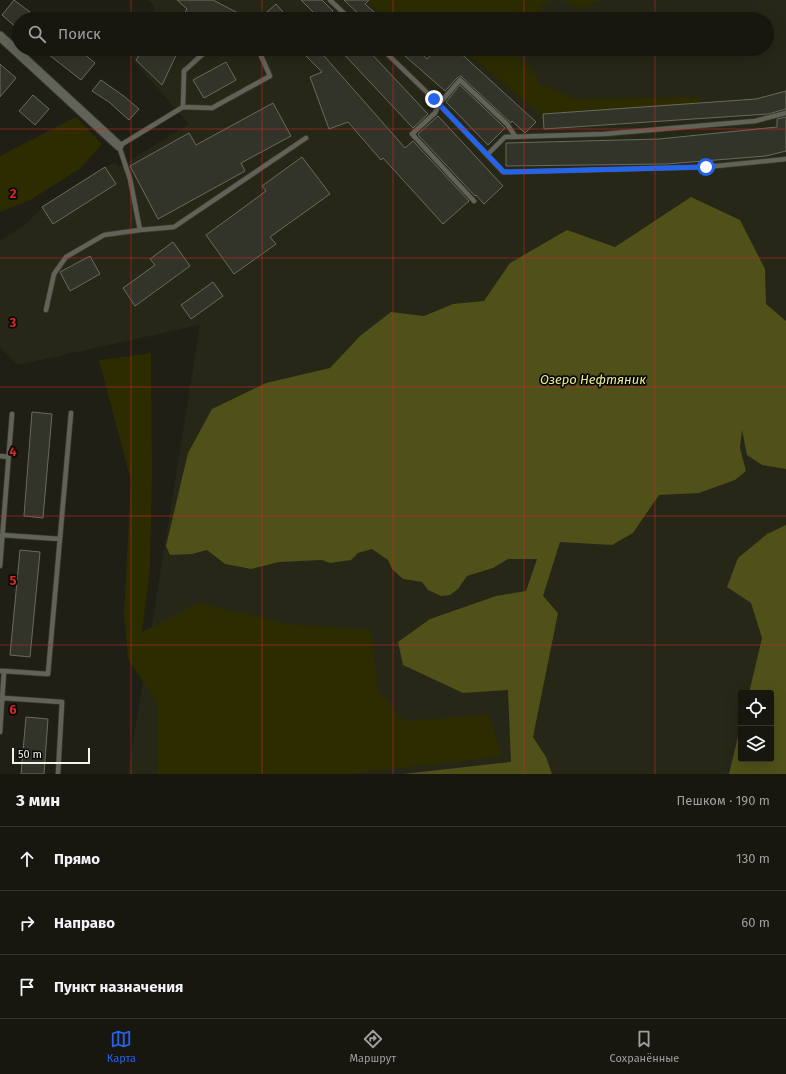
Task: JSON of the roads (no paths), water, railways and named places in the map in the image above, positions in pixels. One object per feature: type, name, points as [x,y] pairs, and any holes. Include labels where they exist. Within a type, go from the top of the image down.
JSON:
[{"type":"street","points":[[0,36],[12,47]]},
{"type":"street","points":[[22,56],[119,146]]},
{"type":"lane","points":[[330,0],[343,12]]},
{"type":"lane","points":[[183,107],[184,71],[201,56]]},
{"type":"lane","points":[[140,230],[130,179],[119,146],[183,107],[212,108],[270,76],[261,56]]},
{"type":"lane","points":[[389,56],[439,104],[504,172],[706,167],[786,159]]},
{"type":"lane","points":[[474,201],[412,134],[435,113],[439,104],[460,80],[507,124],[515,136]]},
{"type":"lane","points":[[487,155],[505,137],[604,134],[755,121],[786,113]]},
{"type":"lane","points":[[46,310],[54,274],[66,257],[104,235],[174,227],[306,138]]},
{"type":"lane","points":[[0,566],[12,414]]},
{"type":"lane","points":[[0,732],[3,698],[2,671],[48,674],[71,414]]},
{"type":"lane","points":[[0,456],[8,457]]},
{"type":"lane","points":[[2,535],[60,539]]},
{"type":"lane","points":[[3,698],[62,702],[58,774]]},
{"type":"water","name":"Озеро Нефтяник","points":[[691,197],[740,220],[765,269],[766,304],[786,321],[786,469],[762,465],[747,455],[742,430],[740,448],[746,471],[735,480],[699,493],[659,495],[633,533],[612,545],[560,542],[543,596],[558,613],[533,737],[546,757],[552,774],[403,774],[511,762],[508,690],[463,693],[403,665],[398,642],[430,619],[496,596],[526,591],[537,559],[508,559],[493,568],[467,576],[458,589],[450,595],[441,596],[428,590],[422,582],[403,579],[392,569],[388,560],[372,549],[358,553],[351,560],[330,563],[322,560],[279,562],[251,569],[225,564],[207,550],[192,554],[170,555],[166,546],[188,453],[212,409],[266,383],[330,368],[360,336],[391,312],[424,316],[453,304],[484,301],[510,263],[567,230],[615,247]]},
{"type":"water","points":[[786,525],[786,774],[729,774],[738,736],[738,762],[774,762],[774,690],[750,690],[762,638],[751,603],[727,587],[738,558],[767,534]]}]
